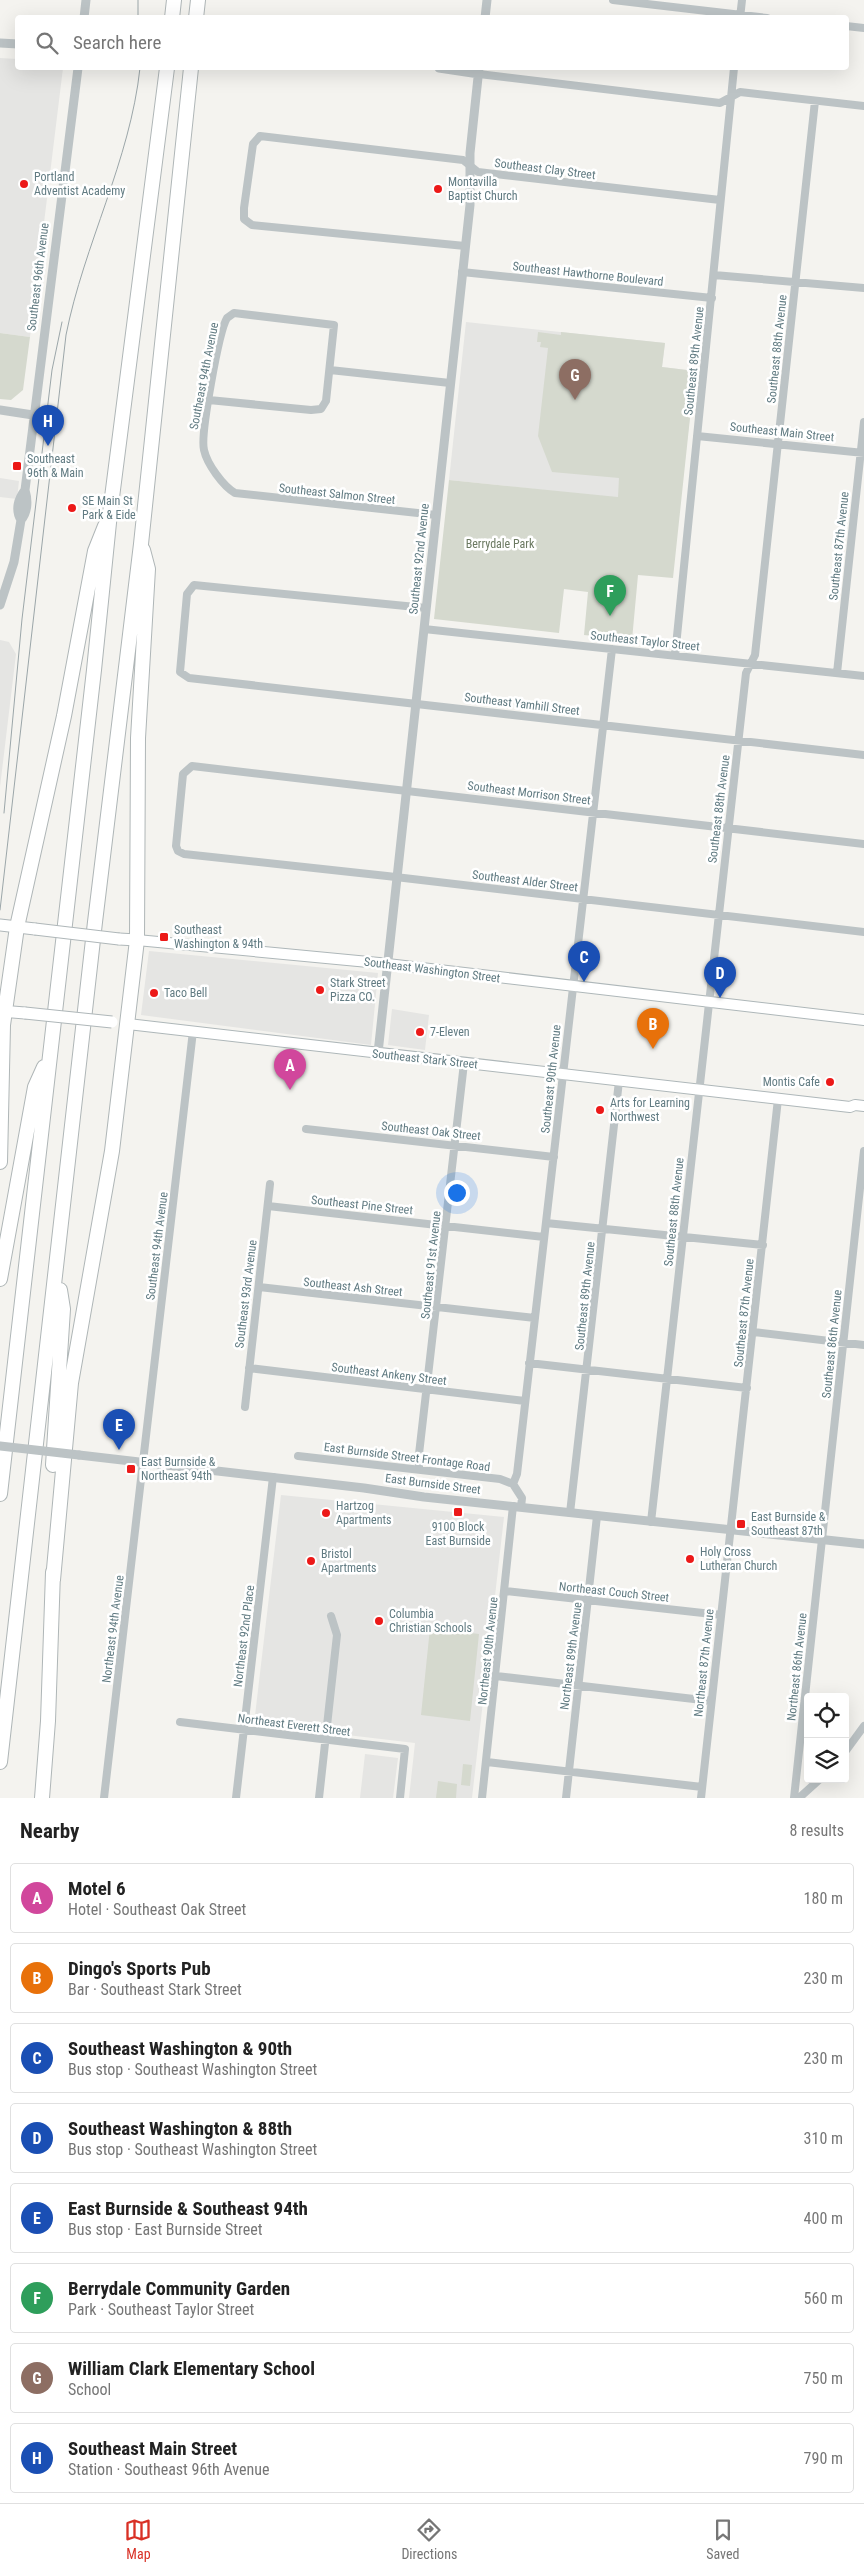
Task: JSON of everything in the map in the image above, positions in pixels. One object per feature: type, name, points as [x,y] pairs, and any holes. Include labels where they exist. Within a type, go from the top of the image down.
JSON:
[{"type":"highway","points":[[172,15],[174,0]]},
{"type":"highway","points":[[196,15],[198,0]]},
{"type":"highway","points":[[0,1494],[94,670],[110,513],[167,70]]},
{"type":"highway","points":[[0,1762],[95,922],[141,544],[191,70]]},
{"type":"highway","points":[[0,1162],[7,926],[64,716],[95,551],[110,513]]},
{"type":"highway","points":[[53,1580],[71,1382],[105,1197],[137,940],[138,738],[148,570],[141,544]]},
{"type":"highway","points":[[0,1279],[35,1087],[49,1055]]},
{"type":"highway","points":[[42,1798],[48,1721],[53,1580],[52,1485],[62,1309],[57,1270]]},
{"type":"main road","name":"Southeast Washington Street","points":[[7,926],[119,939],[388,964],[864,1020]]},
{"type":"main road","name":"Southeast Stark Street","points":[[3,1011],[850,1107],[855,1105],[864,1106]]},
{"type":"main road","name":"Southeast Stark Street","points":[[850,1107],[855,1112],[864,1112]]},
{"type":"street","points":[[84,15],[86,0]]},
{"type":"street","points":[[485,15],[487,0]]},
{"type":"street","points":[[613,0],[732,15]]},
{"type":"street","points":[[740,15],[742,0]]},
{"type":"street","points":[[849,26],[864,28]]},
{"type":"street","points":[[0,43],[15,44]]},
{"type":"street","name":"Southeast 96th Avenue","points":[[0,605],[14,562],[21,520],[18,514],[19,497],[25,490],[78,70]]},
{"type":"street","points":[[466,70],[720,103],[740,92],[864,106]]},
{"type":"street","name":"Southeast 89th Avenue","points":[[675,656],[734,70]]},
{"type":"street","name":"Southeast 92nd Avenue","points":[[378,1053],[470,205],[470,166],[479,71]]},
{"type":"street","name":"Southeast 88th Avenue","points":[[650,1522],[746,673],[756,655],[815,101]]},
{"type":"street","name":"Southeast Clay Street","points":[[465,246],[252,225],[244,219],[255,140],[260,136],[462,160],[478,172],[720,200]]},
{"type":"street","name":"Southeast Hawthorne Boulevard","points":[[462,272],[712,298]]},
{"type":"street","points":[[714,274],[864,288]]},
{"type":"street","name":"Southeast 94th Avenue","points":[[235,493],[229,489],[204,451],[209,400],[224,322],[231,314],[334,325],[330,370]]},
{"type":"street","points":[[209,400],[311,410],[322,409],[326,401],[330,370],[450,383]]},
{"type":"street","points":[[0,410],[33,415]]},
{"type":"street","name":"Southeast 87th Avenue","points":[[837,673],[864,422]]},
{"type":"street","name":"Southeast Main Street","points":[[698,436],[862,453]]},
{"type":"street","name":"Southeast Salmon Street","points":[[235,493],[436,515]]},
{"type":"street","name":"Southeast Yamhill Street","points":[[426,608],[200,584],[190,588],[187,594],[180,672],[189,678],[864,755]]},
{"type":"street","name":"Southeast Taylor Street","points":[[424,629],[864,676]]},
{"type":"street","name":"Southeast 90th Avenue","points":[[513,1484],[517,1474],[612,649]]},
{"type":"street","name":"Southeast Morrison Street","points":[[184,854],[178,851],[176,846],[183,774],[192,766],[864,844]]},
{"type":"street","name":"Southeast Alder Street","points":[[184,854],[864,932]]},
{"type":"street","name":"Southeast 94th Avenue","points":[[143,1462],[193,1032]]},
{"type":"street","name":"Southeast 91st Avenue","points":[[419,1470],[419,1454],[428,1390],[464,1063]]},
{"type":"street","name":"Southeast 89th Avenue","points":[[570,1513],[588,1370],[619,1081]]},
{"type":"street","name":"Southeast 87th Avenue","points":[[731,1530],[778,1099]]},
{"type":"street","name":"Southeast Oak Street","points":[[306,1129],[554,1157]]},
{"type":"street","name":"Southeast 86th Avenue","points":[[822,1539],[864,1151]]},
{"type":"street","name":"Southeast 93rd Avenue","points":[[245,1407],[270,1184]]},
{"type":"street","name":"Southeast Pine Street","points":[[268,1206],[544,1237]]},
{"type":"street","points":[[546,1223],[763,1245]]},
{"type":"street","name":"Southeast Ash Street","points":[[259,1287],[534,1318]]},
{"type":"street","points":[[754,1332],[864,1345]]},
{"type":"street","points":[[529,1363],[747,1388]]},
{"type":"street","name":"Southeast Ankeny Street","points":[[249,1368],[525,1401]]},
{"type":"street","name":"East Burnside Street","points":[[0,1446],[364,1488],[424,1498],[864,1544]]},
{"type":"street","name":"East Burnside Street Frontage Road","points":[[298,1456],[500,1479],[513,1484]]},
{"type":"street","name":"Northeast 94th Avenue","points":[[104,1798],[143,1462]]},
{"type":"street","name":"Northeast 92nd Place","points":[[236,1798],[273,1477]]},
{"type":"street","points":[[513,1484],[522,1498],[517,1507]]},
{"type":"street","name":"Northeast 90th Avenue","points":[[482,1798],[505,1591],[517,1507]]},
{"type":"street","name":"Northeast 89th Avenue","points":[[566,1798],[597,1516]]},
{"type":"street","name":"Northeast 87th Avenue","points":[[701,1798],[731,1530]]},
{"type":"street","name":"Northeast 86th Avenue","points":[[794,1798],[822,1539]]},
{"type":"street","name":"Northeast Couch Street","points":[[505,1591],[721,1615]]},
{"type":"street","points":[[318,1798],[337,1635],[330,1616]]},
{"type":"street","points":[[496,1676],[711,1701]]},
{"type":"street","name":"Northeast Everett Street","points":[[180,1722],[405,1749],[400,1798]]},
{"type":"street","points":[[849,1747],[864,1726]]},
{"type":"street","points":[[487,1762],[702,1787]]},
{"type":"street","points":[[799,1798],[816,1783]]},
{"type":"shaded area","name":"Portland Adventist Academy","points":[[0,58],[15,59],[15,70],[63,70],[30,337],[0,333]]},
{"type":"shaded area","points":[[466,322],[665,343],[662,367],[695,371],[680,504],[449,480]]},
{"type":"shaded area","points":[[0,478],[19,481],[17,499],[0,497]]},
{"type":"shaded area","points":[[0,640],[9,642],[16,654],[0,787]]},
{"type":"shaded area","points":[[149,951],[378,973],[371,1045],[141,1015]]},
{"type":"shaded area","points":[[392,1009],[429,1015],[425,1050],[388,1045]]},
{"type":"shaded area","name":"Columbia Christian Schools","points":[[281,1495],[504,1517],[472,1798],[409,1798],[415,1743],[254,1724]]},
{"type":"shaded area","points":[[365,1754],[398,1758],[393,1798],[360,1798]]},
{"type":"green space","name":"Berrydale Park","points":[[538,332],[561,335],[561,332],[665,343],[662,367],[695,371],[673,578],[638,575],[632,640],[584,635],[588,592],[564,589],[559,633],[434,619],[449,480],[618,497],[619,478],[552,472],[538,436],[548,348],[540,347],[541,342],[537,342]]},
{"type":"green space","points":[[0,333],[30,337],[23,390],[11,400],[0,399]]},
{"type":"green space","points":[[430,1628],[479,1634],[470,1721],[421,1715]]},
{"type":"green space","points":[[463,1764],[472,1765],[470,1786],[461,1785]]},
{"type":"green space","points":[[438,1781],[457,1784],[456,1798],[436,1798]]},
{"type":"tram line","points":[[138,0],[138,15]]},
{"type":"tram line","points":[[0,910],[66,335],[84,268],[127,136],[140,70]]},
{"type":"tram line","points":[[4,813],[22,619],[52,370],[62,322]]},
{"type":"place","name":"Portland Adventist Academy","points":[[24,184]]},
{"type":"place","name":"Montavilla Baptist Church","points":[[438,189]]},
{"type":"place","name":"William Clark Elementary School","points":[[575,400]]},
{"type":"place","name":"Southeast Main Street","points":[[48,446]]},
{"type":"place","name":"Southeast 96th & Main","points":[[17,466]]},
{"type":"place","name":"SE Main St Park & Eide","points":[[72,508]]},
{"type":"place","name":"Berrydale Community Garden","points":[[610,616]]},
{"type":"place","name":"Southeast Washington & 94th","points":[[164,937]]},
{"type":"place","name":"Southeast Washington & 90th","points":[[584,982]]},
{"type":"place","name":"Stark Street Pizza CO.","points":[[320,990]]},
{"type":"place","name":"Taco Bell","points":[[154,993]]},
{"type":"place","name":"Southeast Washington & 88th","points":[[720,998]]},
{"type":"place","name":"7-Eleven","points":[[420,1032]]},
{"type":"place","name":"Dingo's Sports Pub","points":[[653,1049]]},
{"type":"place","name":"Montis Cafe","points":[[830,1082]]},
{"type":"place","name":"Motel 6","points":[[290,1090]]},
{"type":"place","name":"Arts for Learning Northwest","points":[[600,1110]]},
{"type":"place","name":"East Burnside & Southeast 94th","points":[[119,1450]]},
{"type":"place","name":"East Burnside & Northeast 94th","points":[[131,1469]]},
{"type":"place","name":"9100 Block East Burnside","points":[[458,1512]]},
{"type":"place","name":"Hartzog Apartments","points":[[326,1513]]},
{"type":"place","name":"East Burnside & Southeast 87th","points":[[741,1524]]},
{"type":"place","name":"Holy Cross Lutheran Church","points":[[690,1559]]},
{"type":"place","name":"Bristol Apartments","points":[[311,1561]]},
{"type":"place","name":"Columbia Christian Schools","points":[[379,1621]]}]
